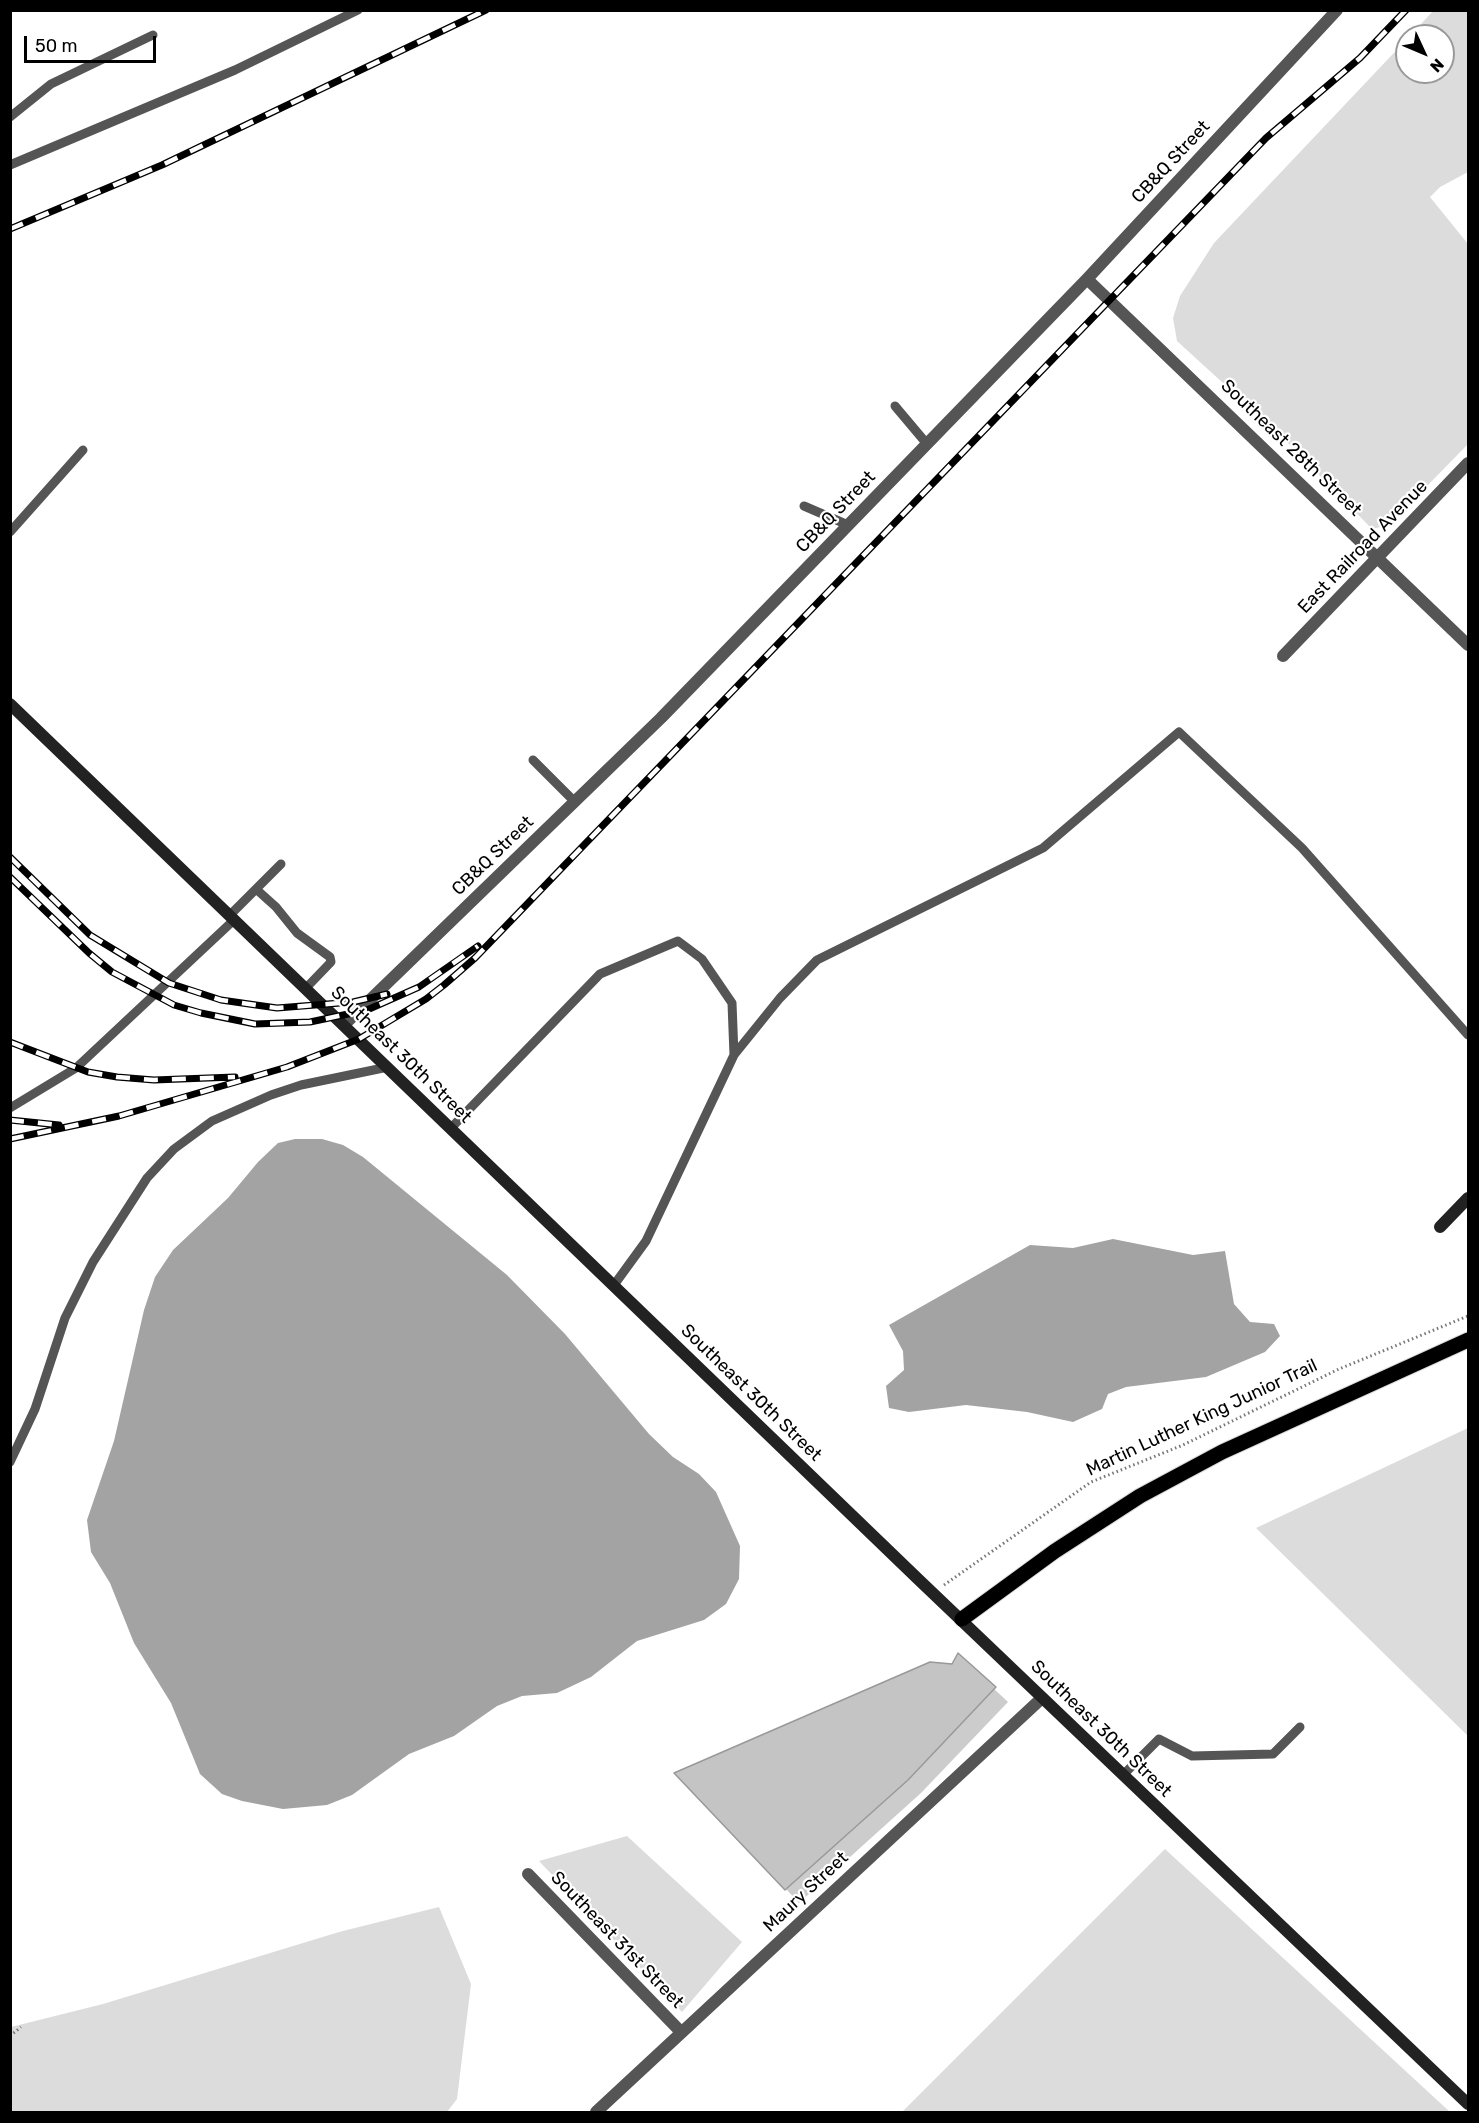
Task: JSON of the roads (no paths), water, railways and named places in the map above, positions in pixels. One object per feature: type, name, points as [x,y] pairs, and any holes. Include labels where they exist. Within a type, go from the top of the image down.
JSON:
[{"type":"main road","name":"Southeast 30th Street","points":[[10,704],[932,1593],[962,1619],[1468,2104]]},
{"type":"main road","points":[[1440,1227],[1468,1198]]},
{"type":"main road","points":[[962,1619],[1055,1551],[1140,1496],[1242,1442],[1468,1340]]},
{"type":"street","name":"CB&Q Street","points":[[344,1024],[661,718],[1087,279],[1337,10]]},
{"type":"street","name":"Southeast 28th Street","points":[[1087,279],[1468,645]]},
{"type":"street","name":"East Railroad Avenue","points":[[1283,656],[1468,463]]},
{"type":"street","name":"Maury Street","points":[[596,2112],[1042,1698]]},
{"type":"street","name":"Southeast 31st Street","points":[[528,1874],[681,2032]]},
{"type":"lane","points":[[10,165],[236,70],[358,10]]},
{"type":"lane","points":[[10,117],[51,84],[153,35]]},
{"type":"lane","points":[[895,406],[927,444]]},
{"type":"lane","points":[[10,532],[83,450]]},
{"type":"lane","points":[[804,506],[848,525]]},
{"type":"lane","points":[[614,1285],[646,1241],[734,1055],[780,998],[817,960],[1043,848],[1179,732],[1302,848],[1468,1035]]},
{"type":"lane","points":[[533,760],[575,802]]},
{"type":"lane","points":[[10,1108],[76,1068],[232,917],[281,864]]},
{"type":"lane","points":[[256,889],[276,907],[297,933],[330,957],[331,962],[306,988]]},
{"type":"lane","points":[[452,1128],[600,974],[678,941],[702,959],[732,1003],[734,1055]]},
{"type":"lane","points":[[10,1462],[35,1409],[65,1318],[93,1262],[147,1178],[174,1149],[212,1120],[271,1095],[301,1085],[388,1067]]},
{"type":"lane","points":[[1123,1774],[1159,1739],[1192,1756],[1273,1754],[1300,1726]]},
{"type":"railway","points":[[10,229],[162,165],[486,10]]},
{"type":"railway","points":[[10,1139],[119,1116],[287,1067],[359,1039],[426,999],[444,985],[475,958],[1266,138],[1360,58],[1406,10]]},
{"type":"railway","points":[[10,857],[90,935],[169,983],[221,1000],[277,1008],[353,1002],[387,994]]},
{"type":"railway","points":[[10,877],[112,972],[174,1005],[255,1024],[310,1022],[367,1010],[419,987],[478,946]]},
{"type":"railway","points":[[10,1042],[88,1072],[117,1077],[154,1080],[235,1077]]},
{"type":"railway","points":[[10,1120],[59,1125]]}]
